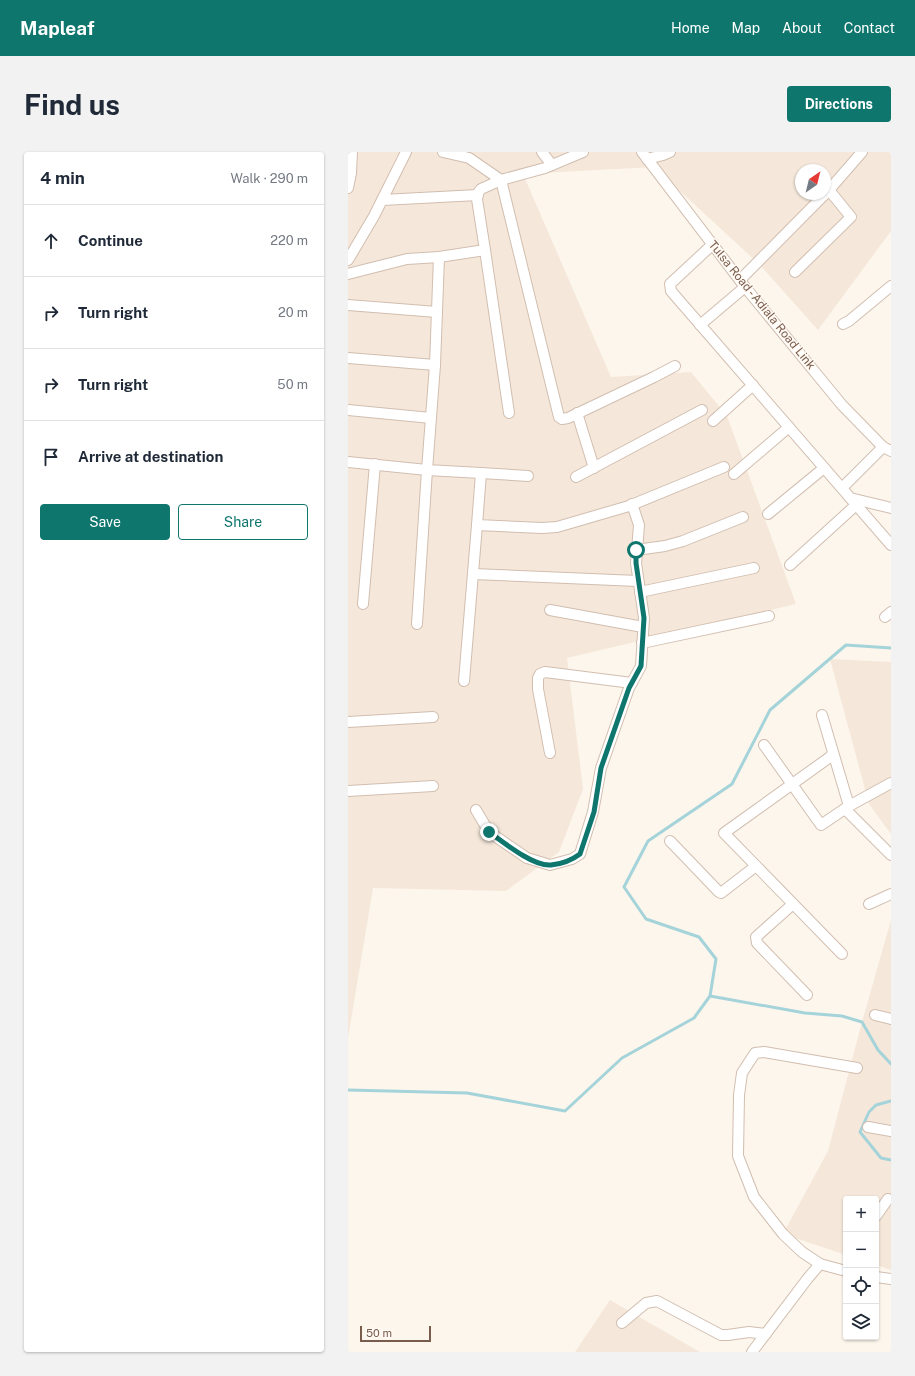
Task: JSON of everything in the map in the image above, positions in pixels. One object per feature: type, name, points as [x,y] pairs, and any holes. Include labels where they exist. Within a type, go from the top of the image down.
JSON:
[{"type":"street","points":[[348,188],[351,173],[352,152]]},
{"type":"street","points":[[348,260],[382,200],[406,152]]},
{"type":"street","points":[[443,152],[469,158],[501,180],[559,417],[562,419],[568,418],[675,366]]},
{"type":"street","points":[[542,152],[552,165]]},
{"type":"street","points":[[509,413],[477,199],[478,195],[481,189],[501,180],[552,165],[583,152]]},
{"type":"street","points":[[644,155],[663,156],[670,152]]},
{"type":"street","points":[[831,188],[862,152]]},
{"type":"street","name":"Tulsa Road - Adiala Road Link","points":[[644,155],[743,284],[842,405],[887,449]]},
{"type":"street","points":[[795,272],[851,217],[831,192]]},
{"type":"street","points":[[382,200],[478,195]]},
{"type":"street","points":[[700,325],[743,284],[820,200]]},
{"type":"street","points":[[712,244],[670,284],[672,292],[891,545]]},
{"type":"street","points":[[348,274],[407,259],[439,257],[485,250]]},
{"type":"street","points":[[417,624],[435,365],[439,257]]},
{"type":"street","points":[[843,324],[849,321],[891,286]]},
{"type":"street","points":[[348,305],[437,312]]},
{"type":"street","points":[[348,358],[435,365]]},
{"type":"street","points":[[713,421],[752,385]]},
{"type":"street","points":[[348,410],[431,418]]},
{"type":"street","points":[[576,477],[702,410]]},
{"type":"street","points":[[577,413],[594,468]]},
{"type":"street","points":[[734,474],[789,427]]},
{"type":"street","points":[[842,488],[887,449]]},
{"type":"street","points":[[348,462],[427,470],[528,476]]},
{"type":"street","points":[[363,604],[375,464]]},
{"type":"street","points":[[477,525],[542,528],[557,527],[632,504],[724,467]]},
{"type":"street","points":[[768,514],[824,468]]},
{"type":"street","points":[[464,681],[481,473]]},
{"type":"street","points":[[853,501],[891,508]]},
{"type":"street","points":[[790,566],[853,501]]},
{"type":"street","points":[[476,810],[489,832],[527,858],[550,865],[572,860],[580,854],[594,812],[601,768],[625,697],[641,666],[644,618],[636,563],[639,526],[632,504]]},
{"type":"street","points":[[636,550],[665,546],[683,541],[743,518]]},
{"type":"street","points":[[640,592],[754,568]]},
{"type":"street","points":[[473,574],[638,581]]},
{"type":"street","points":[[550,610],[643,627]]},
{"type":"street","points":[[642,643],[769,616]]},
{"type":"street","points":[[550,753],[538,689],[538,678],[540,674],[545,672],[632,683]]},
{"type":"street","points":[[822,715],[847,807],[891,855]]},
{"type":"street","points":[[348,722],[433,716]]},
{"type":"street","points":[[764,745],[821,825],[847,807],[891,783]]},
{"type":"street","points":[[833,753],[830,757],[724,833],[842,954]]},
{"type":"street","points":[[348,791],[433,786]]},
{"type":"street","points":[[670,841],[718,892],[721,893],[756,866]]},
{"type":"street","points":[[869,904],[891,894]]},
{"type":"street","points":[[793,904],[756,938],[757,943],[807,995]]},
{"type":"street","points":[[875,1015],[891,1019]]},
{"type":"street","points":[[843,1271],[820,1264],[802,1252],[783,1234],[754,1197],[738,1156],[739,1095],[742,1073],[755,1052],[764,1052],[857,1068]]},
{"type":"street","points":[[868,1127],[891,1131]]},
{"type":"street","points":[[879,1212],[888,1199]]},
{"type":"street","points":[[752,1352],[820,1264]]},
{"type":"street","points":[[879,1277],[891,1279]]},
{"type":"street","points":[[622,1322],[646,1304],[657,1301],[720,1335],[728,1336],[749,1332],[766,1334]]},
{"type":"shaded area","points":[[348,152],[891,152],[891,231],[818,330],[760,265],[654,167],[523,174],[611,377],[691,372],[727,416],[796,604],[567,658],[583,789],[559,852],[506,891],[373,888],[348,1038]]},
{"type":"shaded area","points":[[830,659],[891,662],[891,834],[869,804]]},
{"type":"shaded area","points":[[891,920],[891,1270],[879,1266],[879,1196],[843,1196],[843,1254],[783,1234],[828,1151]]},
{"type":"shaded area","points":[[610,1300],[700,1352],[575,1352]]},
{"type":"waterway","points":[[348,1090],[467,1093],[565,1111],[622,1058],[694,1018],[710,996],[716,959],[699,937],[646,919],[624,887],[648,841],[732,784],[770,710],[846,645],[891,648]]},
{"type":"waterway","points":[[710,996],[805,1013],[842,1016],[862,1022],[878,1050],[891,1064]]},
{"type":"waterway","points":[[891,1101],[876,1105],[869,1112],[860,1132],[881,1158],[891,1160]]},
{"type":"route","points":[[489,832],[527,858],[550,865],[572,860],[580,854],[594,812],[601,768],[629,688],[641,666],[644,618],[636,563],[636,550]]}]
